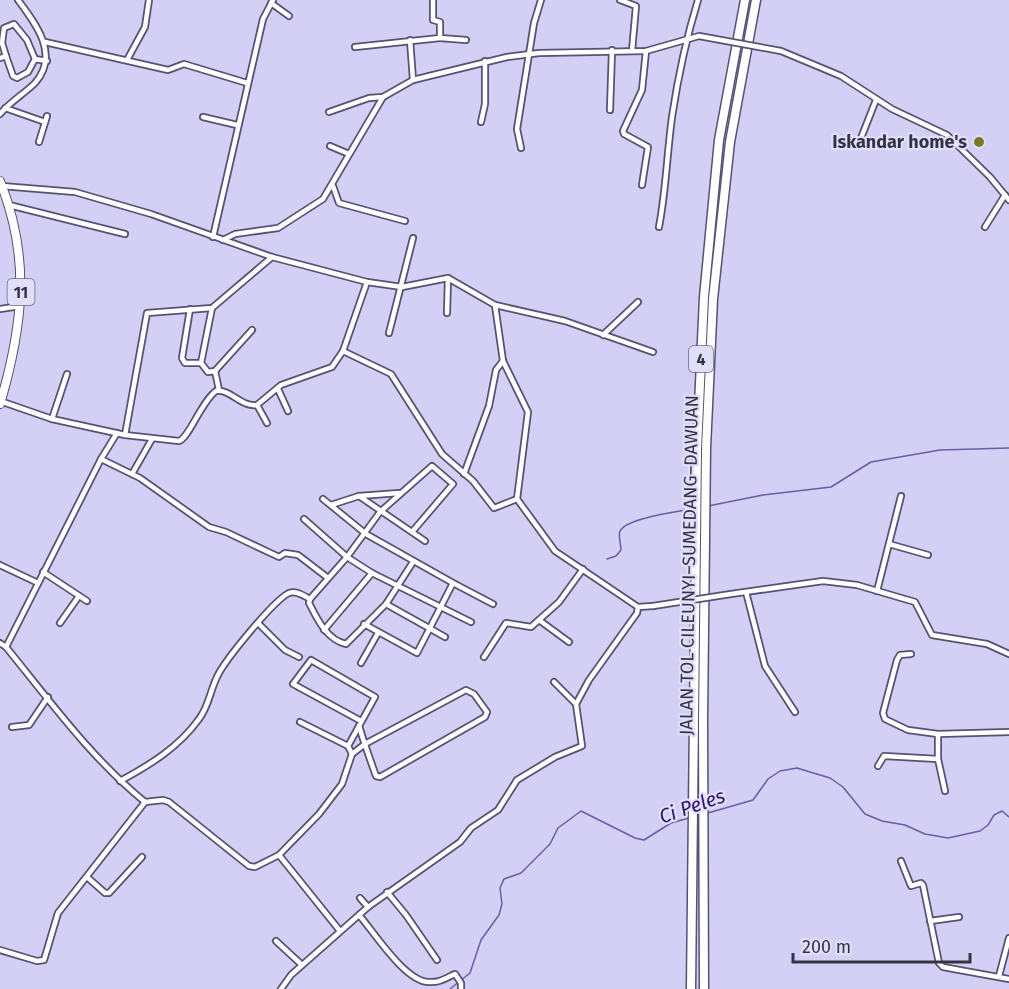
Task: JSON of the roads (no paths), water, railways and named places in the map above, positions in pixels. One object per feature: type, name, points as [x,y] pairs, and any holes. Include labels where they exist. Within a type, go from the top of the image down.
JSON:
[{"type":"highway","name":"JALAN TOL CILEUNYI–SUMEDANG–DAWUAN","points":[[691,989],[697,449],[704,297],[719,140],[745,0]]},
{"type":"highway","name":"JALAN TOL CILEUNYI–SUMEDANG–DAWUAN","points":[[704,989],[703,720],[706,448],[713,299],[730,142],[756,0]]},
{"type":"highway","name":"11","points":[[0,402],[11,362],[20,306],[21,259],[9,205],[1,184]]},
{"type":"street","points":[[0,114],[34,83],[47,61],[45,42],[18,0]]},
{"type":"street","points":[[128,60],[145,27],[149,0]]},
{"type":"street","points":[[433,0],[433,20],[440,22],[440,38]]},
{"type":"street","points":[[521,148],[517,129],[531,54],[534,23],[541,0]]},
{"type":"street","points":[[620,0],[636,6],[632,51]]},
{"type":"street","points":[[659,227],[667,182],[672,118],[687,38],[698,0]]},
{"type":"street","points":[[213,237],[262,19],[272,2],[289,16]]},
{"type":"street","points":[[14,24],[27,40],[35,59],[28,72],[16,78],[2,43],[4,28],[14,24]]},
{"type":"street","points":[[329,112],[369,98],[383,97],[413,80],[485,61],[531,54],[612,50],[646,51],[699,36],[781,51],[841,76],[876,100],[947,135],[1009,200]]},
{"type":"street","points":[[355,47],[440,38],[466,40]]},
{"type":"street","points":[[410,40],[413,80]]},
{"type":"street","points":[[45,42],[168,70],[184,64],[247,82]]},
{"type":"street","points":[[609,110],[612,50]]},
{"type":"street","points":[[642,185],[648,147],[624,134],[623,130],[642,90],[646,51]]},
{"type":"street","points":[[0,58],[6,56]]},
{"type":"street","points":[[35,59],[47,61]]},
{"type":"street","points":[[482,123],[485,104],[485,61]]},
{"type":"street","points":[[223,240],[234,234],[266,230],[289,223],[323,199],[333,186],[383,97]]},
{"type":"street","points":[[861,138],[876,100]]},
{"type":"street","points":[[5,108],[45,122]]},
{"type":"street","points":[[39,142],[48,116]]},
{"type":"street","points":[[203,117],[237,125]]},
{"type":"street","points":[[330,146],[349,154]]},
{"type":"street","points":[[1,184],[75,192],[159,217],[272,256],[367,282],[402,287],[448,278],[495,304],[565,321],[653,352]]},
{"type":"street","points":[[333,186],[339,203],[405,221]]},
{"type":"street","points":[[985,227],[1005,195]]},
{"type":"street","points":[[9,205],[125,234]]},
{"type":"street","points":[[389,333],[413,238]]},
{"type":"street","points":[[252,330],[215,370],[208,372],[201,363],[212,308],[272,256]]},
{"type":"street","points":[[447,313],[448,278]]},
{"type":"street","points":[[0,402],[52,419],[125,435],[174,442],[183,440],[197,412],[213,392],[219,390],[245,405],[257,405],[284,384],[325,372],[332,367],[343,351],[367,282]]},
{"type":"street","points":[[603,335],[638,302]]},
{"type":"street","points":[[495,304],[503,361],[528,412],[517,499],[548,543],[638,607],[818,581],[877,591],[915,602],[932,635],[974,641],[1009,654]]},
{"type":"street","points":[[0,309],[20,306]]},
{"type":"street","points":[[125,435],[146,316],[149,312],[212,308]]},
{"type":"street","points":[[190,309],[183,360],[185,363],[201,363]]},
{"type":"street","points":[[343,351],[391,374],[442,454],[464,474],[495,509],[517,499]]},
{"type":"street","points":[[464,474],[489,406],[496,370],[503,361]]},
{"type":"street","points":[[215,370],[219,390]]},
{"type":"street","points":[[52,419],[67,374]]},
{"type":"street","points":[[278,389],[288,411]]},
{"type":"street","points":[[257,405],[267,423]]},
{"type":"street","points":[[6,646],[101,459],[117,433]]},
{"type":"street","points":[[132,474],[152,439]]},
{"type":"street","points":[[101,459],[132,474],[209,527],[279,557],[285,553],[298,555],[328,578]]},
{"type":"street","points":[[412,532],[449,490],[452,482],[429,466],[380,512],[366,534],[310,599],[309,603],[324,630],[345,644],[386,604],[413,562]]},
{"type":"street","points":[[331,505],[359,496],[399,493]]},
{"type":"street","points":[[359,496],[425,541]]},
{"type":"street","points":[[877,591],[901,496]]},
{"type":"street","points":[[323,499],[366,534],[413,562],[493,604]]},
{"type":"street","points":[[304,519],[347,557],[372,573],[471,622]]},
{"type":"street","points":[[889,544],[928,555]]},
{"type":"street","points":[[0,565],[38,583]]},
{"type":"street","points":[[484,657],[506,623],[525,628],[531,627],[558,602],[583,569]]},
{"type":"street","points":[[43,572],[87,601]]},
{"type":"street","points":[[324,630],[372,573]]},
{"type":"street","points":[[364,624],[416,654],[453,583]]},
{"type":"street","points":[[120,782],[154,763],[199,720],[207,706],[217,676],[258,624],[287,594],[294,592],[310,599]]},
{"type":"street","points":[[746,592],[765,666],[795,712]]},
{"type":"street","points":[[60,623],[79,596]]},
{"type":"street","points":[[386,604],[445,637]]},
{"type":"street","points":[[281,989],[286,980],[368,907],[460,842],[471,828],[498,810],[517,780],[555,757],[582,746],[576,704],[589,680],[637,613],[638,607]]},
{"type":"street","points":[[539,620],[569,642]]},
{"type":"street","points":[[258,624],[285,650],[299,657]]},
{"type":"street","points":[[362,663],[378,633]]},
{"type":"street","points":[[0,643],[6,646],[93,755],[120,782],[145,802],[163,800],[169,802],[249,866],[255,867],[279,855],[319,814],[342,784],[352,754],[365,744],[466,690],[474,694],[487,712],[485,717],[380,777],[376,776],[365,744],[360,724],[293,684],[311,660],[374,694],[375,699],[360,724],[348,746]]},
{"type":"street","points":[[1003,651],[1008,646]]},
{"type":"street","points":[[911,654],[898,657],[883,716],[888,721],[908,730],[938,734],[1009,732]]},
{"type":"street","points":[[554,682],[576,704]]},
{"type":"street","points":[[12,727],[29,725],[48,698]]},
{"type":"street","points":[[300,722],[348,746],[352,754]]},
{"type":"street","points":[[938,734],[938,759],[945,791]]},
{"type":"street","points":[[878,766],[884,756],[938,759]]},
{"type":"street","points":[[0,950],[43,961],[58,913],[145,802]]},
{"type":"street","points":[[279,855],[340,932]]},
{"type":"street","points":[[87,877],[105,893],[110,893],[142,857]]},
{"type":"street","points":[[901,861],[910,886],[922,883],[941,965],[1009,979]]},
{"type":"street","points":[[387,892],[437,960]]},
{"type":"street","points":[[360,898],[368,907]]},
{"type":"street","points":[[359,915],[405,971],[420,981],[443,981],[455,974],[459,976],[461,986]]},
{"type":"street","points":[[930,921],[959,917]]},
{"type":"street","points":[[999,976],[1009,938]]},
{"type":"street","points":[[276,941],[302,965]]},
{"type":"waterway","points":[[708,506],[763,495],[831,487],[871,462],[940,450],[1009,448]]},
{"type":"waterway","points":[[607,559],[616,556],[621,550],[619,533],[624,526],[641,519],[692,509]]},
{"type":"waterway","name":"Ci Peles","points":[[708,813],[753,800],[768,779],[780,771],[797,768],[830,778],[843,787],[865,814],[882,821],[905,825],[925,834],[948,838],[980,831],[988,825],[994,815],[1002,811],[1009,817]]},
{"type":"waterway","name":"Ci Peles","points":[[450,989],[470,973],[481,940],[499,915],[502,904],[500,888],[504,879],[521,873],[550,844],[558,828],[581,811],[635,838],[644,840],[671,823],[689,818]]},
{"type":"place","name":"Iskandar home's","points":[[979,142]]}]
